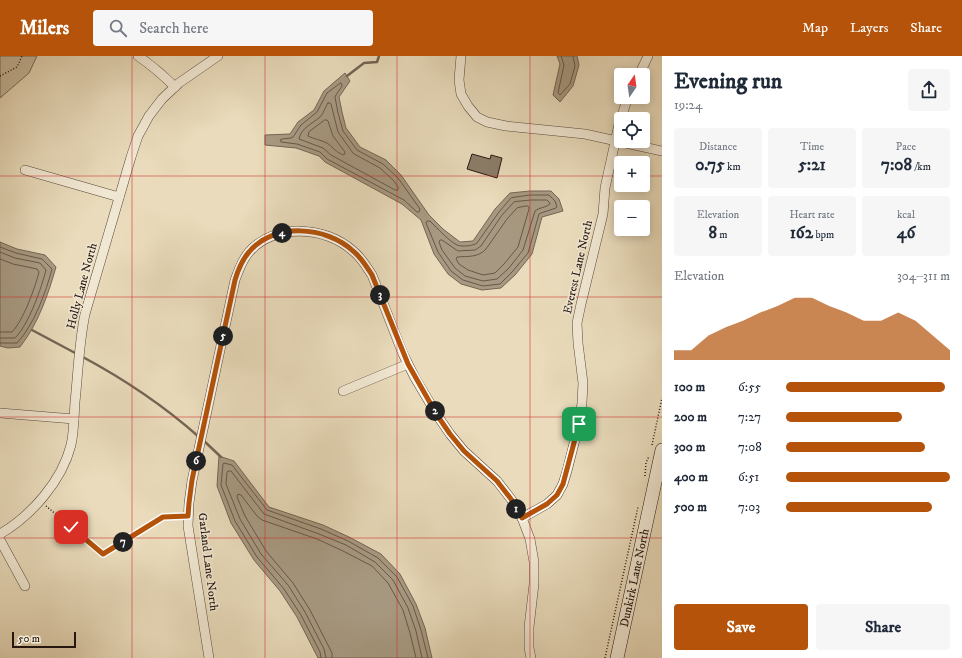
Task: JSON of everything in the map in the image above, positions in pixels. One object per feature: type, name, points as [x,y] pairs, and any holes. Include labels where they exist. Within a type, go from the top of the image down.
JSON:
[{"type":"street","points":[[138,56],[165,76],[175,87]]},
{"type":"street","name":"Holly Lane North","points":[[0,534],[9,530],[40,500],[59,474],[66,460],[71,445],[81,337],[85,314],[138,136],[149,116],[162,99],[175,87],[218,56]]},
{"type":"street","points":[[461,56],[459,80],[461,94],[468,106],[477,116],[487,122],[506,126],[585,134],[614,141]]},
{"type":"street","points":[[642,68],[648,56]]},
{"type":"street","name":"Everest Lane North","points":[[522,518],[547,504],[557,495],[563,484],[579,424],[583,383],[577,323],[603,214],[605,188],[614,148]]},
{"type":"street","points":[[648,148],[662,151]]},
{"type":"street","points":[[25,170],[119,197]]},
{"type":"street","name":"Garland Lane North","points":[[209,658],[188,526],[189,503],[192,480],[235,280],[240,265],[249,252],[260,242],[285,232],[311,232],[341,242],[353,250],[364,262],[372,275],[408,364]]},
{"type":"street","points":[[342,392],[408,364],[437,415],[450,434],[464,451],[497,481],[511,499],[522,518],[530,540],[534,562],[534,584],[529,627],[529,648],[531,658]]},
{"type":"street","points":[[0,413],[74,418]]},
{"type":"street","name":"Dunkirk Lane North","points":[[617,658],[662,450]]},
{"type":"street","points":[[0,540],[25,586]]},
{"type":"path","points":[[0,76],[17,67],[22,56]]},
{"type":"path","points":[[644,482],[646,464],[651,451],[662,398]]},
{"type":"path","points":[[40,500],[103,554],[163,517],[188,516]]},
{"type":"path","points":[[605,658],[638,504]]},
{"type":"shaded area","points":[[0,56],[37,56],[29,73],[0,98]]},
{"type":"water","points":[[557,56],[577,56],[579,65],[573,86],[560,102],[553,95],[560,64]]},
{"type":"water","points":[[345,73],[350,81],[339,97],[346,128],[360,147],[386,160],[401,175],[429,215],[443,229],[460,242],[473,241],[495,209],[510,193],[551,191],[559,199],[563,211],[542,217],[532,254],[515,275],[501,288],[482,290],[461,284],[448,274],[434,254],[421,220],[402,204],[325,162],[319,156],[296,148],[265,145],[265,135],[290,134],[298,122],[314,110],[324,91]]},
{"type":"water","points":[[0,242],[17,249],[45,255],[56,267],[42,309],[32,329],[20,347],[8,348],[0,346]]},
{"type":"water","points":[[219,456],[234,461],[269,507],[323,525],[381,554],[400,574],[416,604],[425,628],[432,658],[318,658],[297,617],[280,591],[254,560],[231,523],[217,486]]},
{"type":"building","points":[[472,154],[490,159],[491,155],[502,158],[497,178],[467,169]]},
{"type":"waterway","points":[[347,76],[364,63],[377,62],[379,56]]},
{"type":"waterway","points":[[32,330],[77,354]]},
{"type":"waterway","points":[[81,356],[143,393],[199,437]]},
{"type":"waterway","points":[[203,440],[221,457]]},
{"type":"route","points":[[71,527],[103,554],[163,517],[188,516],[192,480],[235,280],[240,265],[249,252],[260,242],[285,232],[311,232],[326,236],[341,242],[353,250],[364,262],[372,275],[403,354],[415,378],[437,415],[464,451],[497,481],[511,499],[522,518],[547,504],[557,495],[563,484],[579,424]]}]
